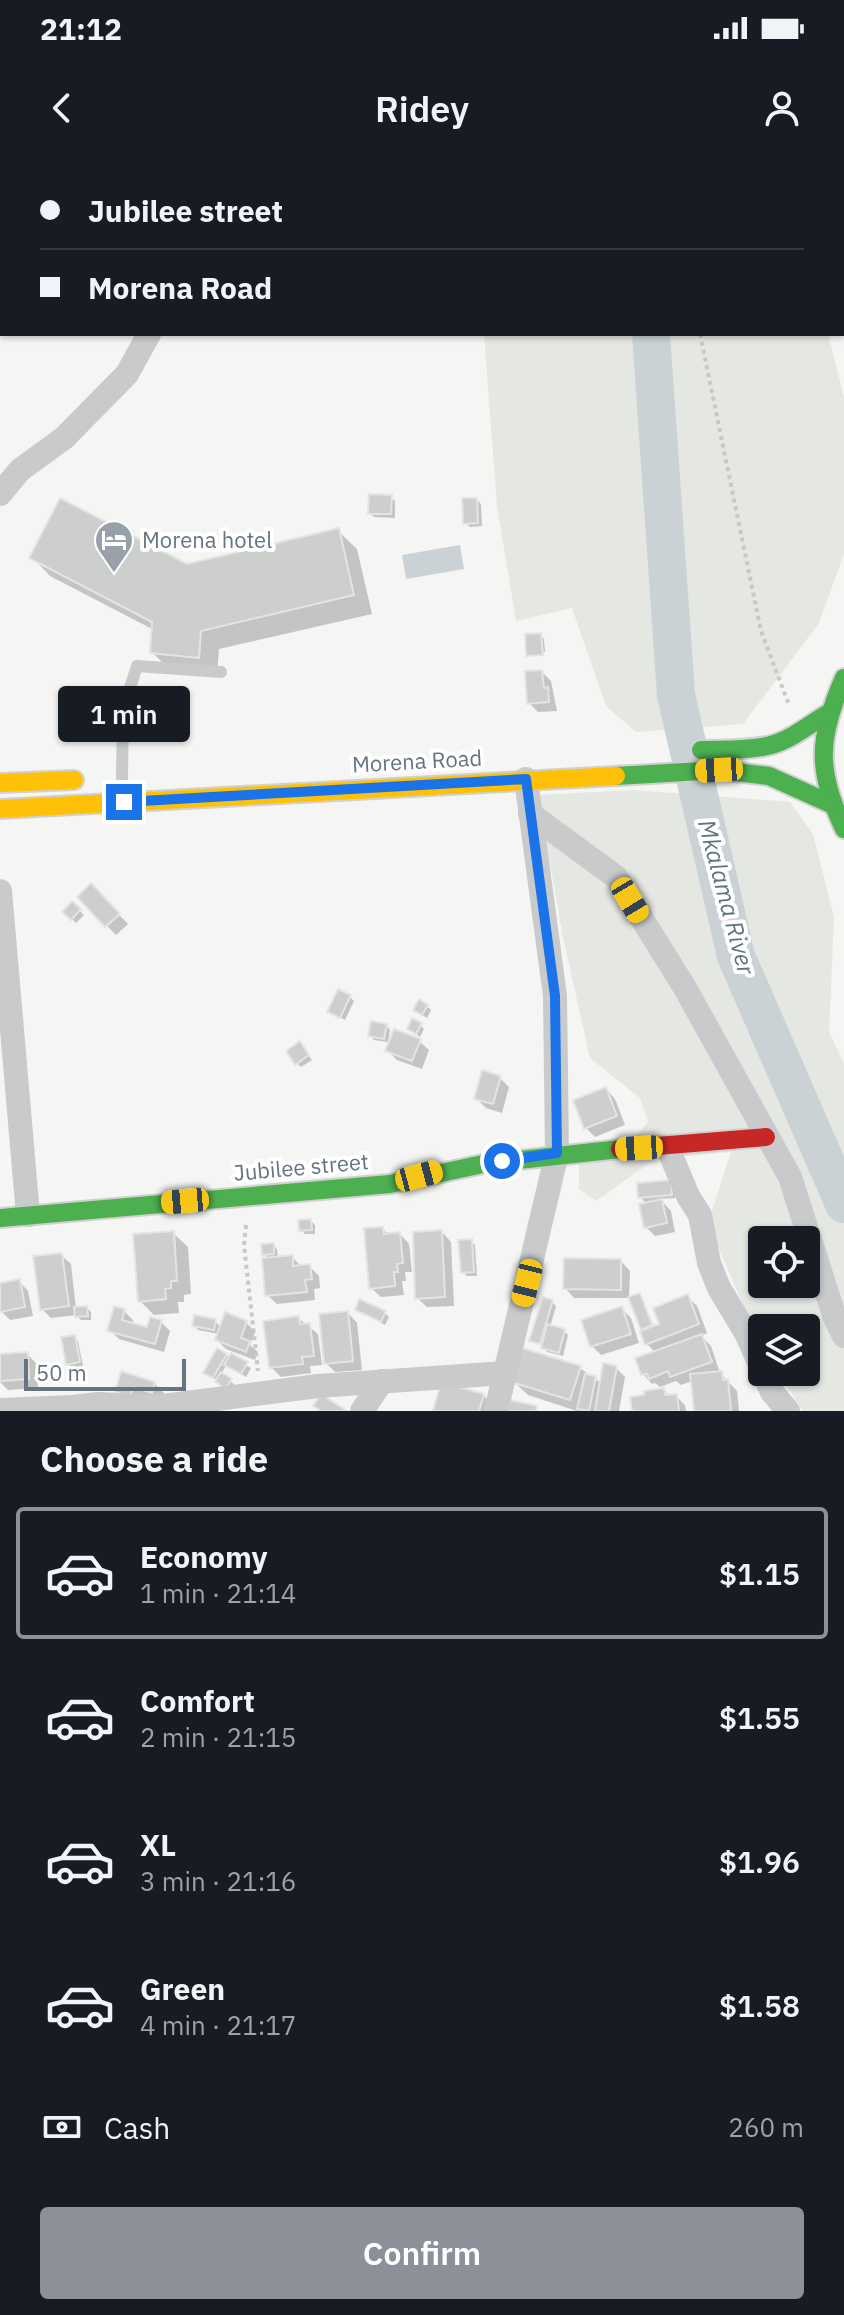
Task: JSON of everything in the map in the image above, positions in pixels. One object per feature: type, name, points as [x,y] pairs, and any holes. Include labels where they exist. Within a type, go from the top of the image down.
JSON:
[{"type":"main road","points":[[844,678],[827,714],[822,744],[823,775],[831,804],[844,829]]},
{"type":"main road","points":[[687,751],[771,745],[827,714]]},
{"type":"main road","name":"Morena Road","points":[[0,809],[719,770],[769,776],[831,804]]},
{"type":"main road","points":[[0,783],[114,778]]},
{"type":"main road","name":"Jubilee street","points":[[0,1218],[390,1184],[447,1169],[557,1153],[766,1137]]},
{"type":"street","points":[[0,494],[20,470],[64,438],[127,374],[148,336]]},
{"type":"street","points":[[496,1411],[557,1153],[555,996],[526,779]]},
{"type":"street","points":[[530,814],[616,877],[685,988],[790,1177],[835,1318],[844,1336]]},
{"type":"street","points":[[0,891],[28,1215]]},
{"type":"street","points":[[667,1146],[688,1196],[700,1215],[709,1263],[719,1288],[748,1337]]},
{"type":"street","points":[[0,1410],[73,1409],[98,1404],[155,1407],[318,1386],[505,1373]]},
{"type":"street","points":[[362,1411],[382,1381]]},
{"type":"street","points":[[770,1386],[788,1411]]},
{"type":"lane","points":[[114,778],[123,710],[137,666],[221,672]]},
{"type":"path","points":[[700,336],[761,631],[799,732]]},
{"type":"path","points":[[246,1224],[244,1245],[261,1394]]},
{"type":"shaded area","points":[[484,336],[829,336],[844,397],[844,554],[819,623],[743,724],[636,732],[606,706],[572,608],[516,621],[497,506]]},
{"type":"shaded area","points":[[460,545],[464,569],[406,579],[402,555]]},
{"type":"shaded area","points":[[633,790],[790,802],[813,834],[834,917],[829,1033],[844,1063],[844,1411],[803,1411],[787,1386],[820,1386],[820,1314],[748,1316],[708,1223],[731,1152],[655,1159],[596,1201],[579,1189],[579,1151],[625,1149],[648,1122],[640,1098],[590,1058],[563,937],[538,795]]},
{"type":"building","points":[[369,494],[392,495],[391,514],[368,514]]},
{"type":"building","points":[[60,498],[187,564],[339,528],[354,595],[201,631],[199,658],[150,653],[152,622],[29,558]]},
{"type":"building","points":[[462,498],[477,498],[478,523],[463,524]]},
{"type":"building","points":[[541,633],[543,655],[526,656],[525,634]]},
{"type":"building","points":[[542,670],[549,702],[527,704],[525,671]]},
{"type":"building","points":[[146,696],[146,706],[136,707],[135,697]]},
{"type":"building","points":[[96,698],[96,709],[85,709],[84,699]]},
{"type":"building","points":[[91,883],[120,914],[105,927],[77,897]]},
{"type":"building","points":[[72,901],[81,909],[71,920],[62,912]]},
{"type":"building","points":[[338,989],[351,995],[340,1018],[327,1012]]},
{"type":"building","points":[[419,999],[428,1005],[422,1015],[413,1010]]},
{"type":"building","points":[[412,1018],[422,1023],[416,1034],[407,1029]]},
{"type":"building","points":[[371,1021],[387,1024],[384,1039],[368,1036]]},
{"type":"building","points":[[394,1029],[421,1039],[412,1061],[385,1051]]},
{"type":"building","points":[[300,1041],[309,1055],[295,1065],[286,1051]]},
{"type":"building","points":[[482,1070],[501,1076],[493,1104],[474,1099]]},
{"type":"building","points":[[606,1087],[617,1116],[584,1129],[573,1100]]},
{"type":"building","points":[[671,1180],[672,1195],[638,1198],[637,1183]]},
{"type":"building","points":[[662,1199],[667,1223],[644,1228],[639,1204]]},
{"type":"building","points":[[311,1219],[312,1230],[299,1231],[298,1220]]},
{"type":"building","points":[[383,1227],[384,1234],[400,1232],[403,1263],[397,1264],[398,1272],[394,1272],[395,1286],[369,1289],[364,1228]]},
{"type":"building","points":[[442,1230],[445,1297],[415,1299],[413,1232]]},
{"type":"building","points":[[174,1231],[177,1281],[171,1281],[171,1288],[165,1289],[166,1299],[138,1302],[133,1234]]},
{"type":"building","points":[[472,1239],[474,1272],[461,1273],[458,1240]]},
{"type":"building","points":[[274,1243],[274,1254],[262,1255],[261,1244]]},
{"type":"building","points":[[62,1253],[69,1306],[40,1310],[33,1256]]},
{"type":"building","points":[[293,1255],[293,1266],[310,1264],[312,1279],[305,1280],[307,1292],[265,1296],[262,1258]]},
{"type":"building","points":[[564,1258],[621,1259],[621,1290],[563,1289]]},
{"type":"building","points":[[20,1279],[25,1307],[0,1312],[0,1283]]},
{"type":"building","points":[[640,1293],[652,1325],[641,1330],[628,1297]]},
{"type":"building","points":[[688,1294],[699,1324],[645,1345],[640,1331],[659,1324],[653,1308]]},
{"type":"building","points":[[543,1297],[553,1300],[540,1344],[529,1341]]},
{"type":"building","points":[[359,1299],[386,1311],[381,1322],[355,1310]]},
{"type":"building","points":[[87,1306],[88,1316],[75,1317],[74,1307]]},
{"type":"building","points":[[114,1306],[125,1309],[122,1320],[147,1327],[150,1317],[162,1320],[155,1344],[107,1331]]},
{"type":"building","points":[[622,1306],[631,1334],[590,1347],[581,1320]]},
{"type":"building","points":[[348,1311],[353,1361],[324,1364],[319,1314]]},
{"type":"building","points":[[225,1312],[247,1321],[241,1338],[250,1341],[246,1352],[215,1340]]},
{"type":"building","points":[[194,1315],[216,1319],[214,1330],[192,1326]]},
{"type":"building","points":[[299,1316],[300,1324],[310,1323],[314,1356],[302,1357],[303,1364],[269,1368],[263,1321]]},
{"type":"building","points":[[547,1324],[565,1329],[559,1353],[541,1348]]},
{"type":"building","points":[[702,1334],[712,1362],[670,1377],[668,1371],[649,1379],[647,1374],[641,1375],[635,1358]]},
{"type":"building","points":[[75,1335],[80,1362],[66,1365],[61,1337]]},
{"type":"building","points":[[217,1348],[227,1354],[213,1378],[203,1373]]},
{"type":"building","points":[[522,1348],[581,1366],[570,1400],[511,1382]]},
{"type":"building","points":[[28,1352],[29,1379],[0,1381],[0,1354]]},
{"type":"building","points":[[231,1353],[248,1362],[241,1374],[224,1365]]},
{"type":"building","points":[[603,1363],[617,1366],[609,1411],[595,1411]]},
{"type":"building","points":[[121,1371],[155,1382],[152,1393],[133,1387],[130,1397],[115,1392]]},
{"type":"building","points":[[722,1371],[723,1380],[728,1379],[731,1411],[694,1411],[690,1374]]},
{"type":"building","points":[[221,1372],[232,1379],[225,1389],[215,1381]]},
{"type":"building","points":[[585,1374],[596,1376],[589,1411],[577,1409]]},
{"type":"building","points":[[441,1382],[484,1394],[479,1411],[433,1411]]},
{"type":"building","points":[[664,1388],[665,1395],[677,1394],[679,1411],[632,1411],[630,1397]]},
{"type":"building","points":[[321,1394],[347,1411],[321,1411],[313,1406]]},
{"type":"building","points":[[510,1400],[537,1406],[536,1411],[507,1411]]},
{"type":"waterway","name":"Mkalama River","points":[[651,336],[676,695],[736,956],[844,1204]]},
{"type":"traffic: fast","points":[[844,678],[829,718],[824,754],[829,789],[844,829]]},
{"type":"traffic: fast","points":[[701,750],[771,745],[827,714]]},
{"type":"traffic: fast","points":[[616,776],[719,770],[769,776],[831,804]]},
{"type":"traffic: fast","points":[[0,1218],[390,1184],[483,1164],[620,1149]]},
{"type":"traffic: slow","points":[[0,809],[616,776]]},
{"type":"traffic: slow","points":[[0,783],[74,780]]},
{"type":"traffic: jam","points":[[620,1149],[766,1137]]},
{"type":"place","name":"Morena hotel","points":[[114,574]]},
{"type":"route","points":[[124,802],[526,779],[555,996],[557,1153],[502,1161]]}]
